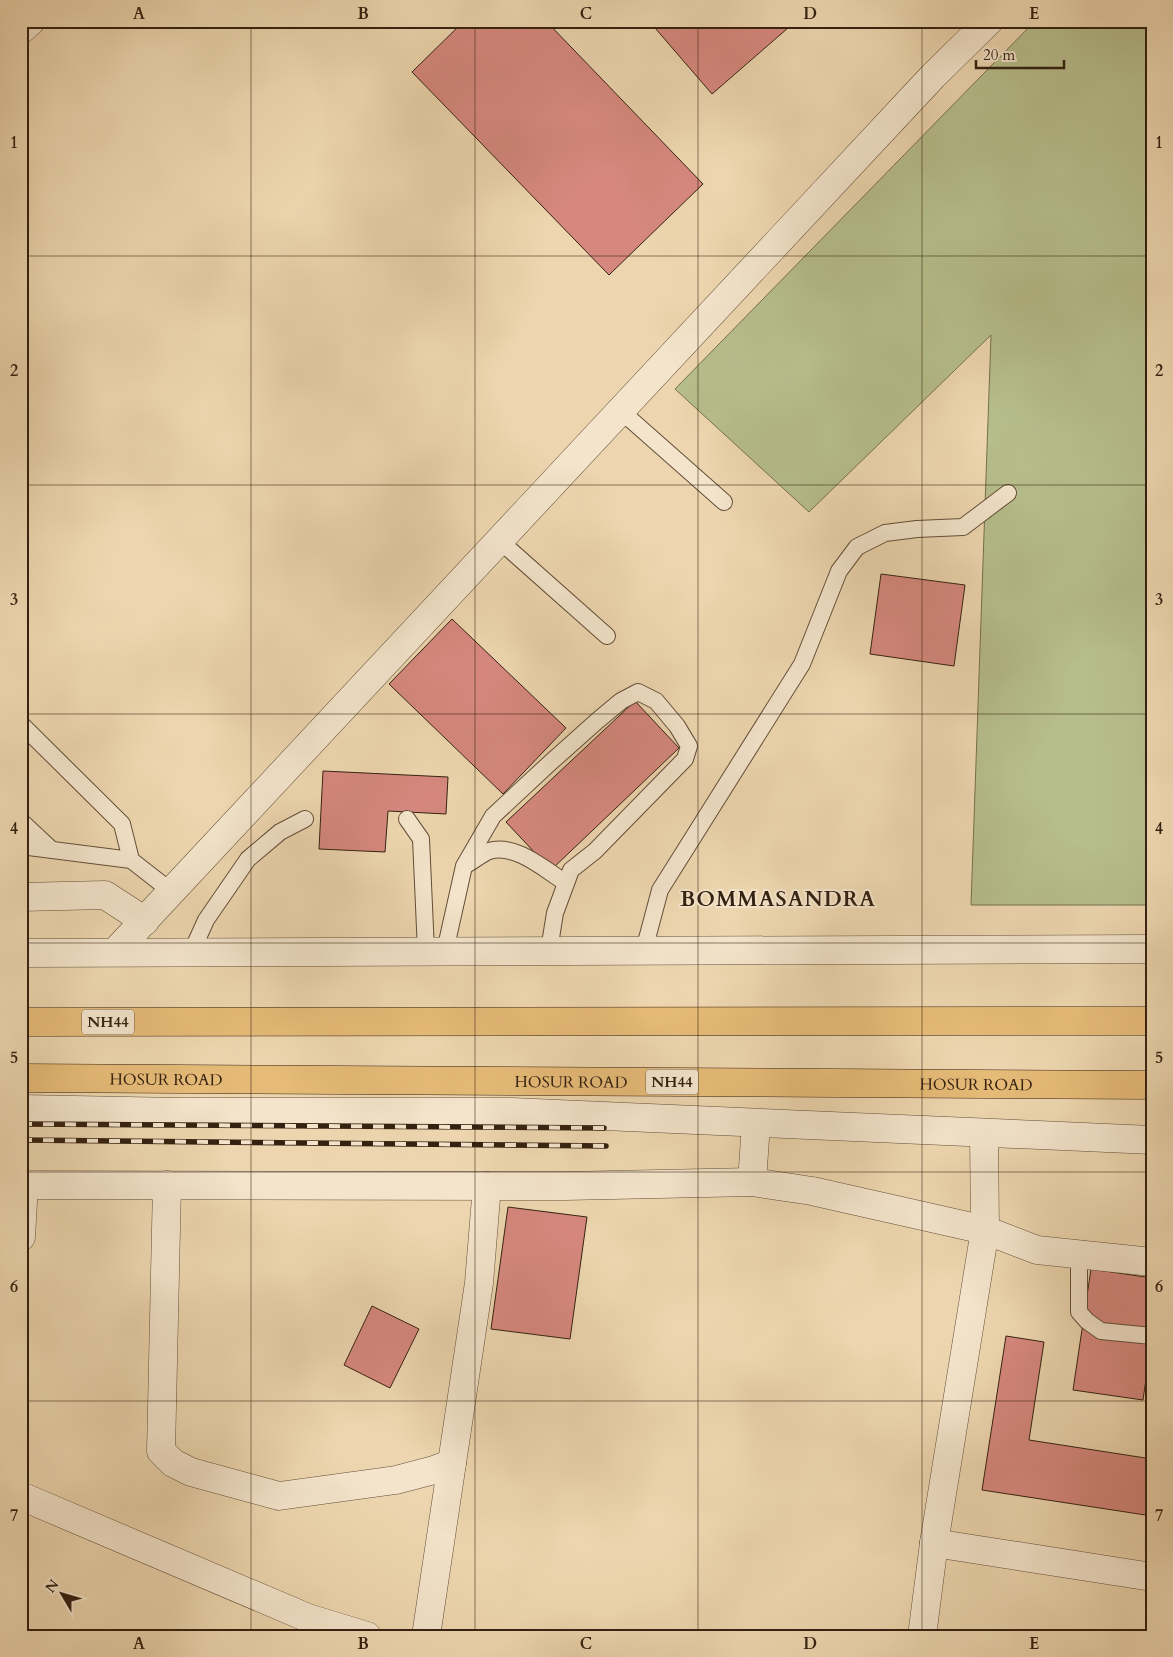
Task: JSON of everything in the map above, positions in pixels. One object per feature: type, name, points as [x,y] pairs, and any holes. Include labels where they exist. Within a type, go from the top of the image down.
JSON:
[{"type":"highway","name":"NH44","points":[[21,1022],[1152,1021]]},
{"type":"highway","name":"HOSUR ROAD","points":[[21,1078],[1152,1085]]},
{"type":"street","points":[[21,30],[31,21]]},
{"type":"street","points":[[115,952],[926,84],[989,21]]},
{"type":"street","points":[[21,897],[105,895],[145,921]]},
{"type":"street","points":[[21,952],[1152,950]]},
{"type":"street","points":[[21,1109],[180,1112],[512,1112],[1152,1140]]},
{"type":"street","points":[[752,1182],[756,1124]]},
{"type":"street","points":[[922,1636],[934,1543],[985,1230],[984,1134]]},
{"type":"street","points":[[21,1237],[23,1185],[487,1186],[752,1182],[812,1191],[985,1230],[1037,1250],[1152,1262]]},
{"type":"street","points":[[168,1185],[162,1451],[173,1463],[191,1472],[279,1496],[396,1480],[452,1463]]},
{"type":"street","points":[[426,1636],[479,1283],[487,1186]]},
{"type":"street","points":[[21,1496],[308,1618],[367,1636]]},
{"type":"street","points":[[934,1543],[1152,1577]]},
{"type":"lane","points":[[621,411],[724,502]]},
{"type":"lane","points":[[644,950],[660,890],[802,664],[839,571],[857,548],[885,533],[916,529],[963,527],[1008,493]]},
{"type":"lane","points":[[500,541],[608,636]]},
{"type":"lane","points":[[435,951],[464,866],[493,816],[603,716],[621,701],[638,692],[656,701],[677,726],[689,746],[685,760],[595,851],[572,870],[555,913],[549,950]]},
{"type":"lane","points":[[21,724],[122,824],[131,860]]},
{"type":"lane","points":[[192,951],[206,920],[248,859],[280,832],[305,819]]},
{"type":"lane","points":[[408,819],[421,839],[435,951]]},
{"type":"lane","points":[[21,821],[52,850]]},
{"type":"lane","points":[[21,846],[131,860],[172,892]]},
{"type":"lane","points":[[464,866],[490,851],[512,851],[566,883]]},
{"type":"lane","points":[[1079,1254],[1079,1312],[1087,1322],[1101,1330],[1152,1336]]},
{"type":"green space","points":[[1035,21],[1152,21],[1152,905],[971,905],[991,335],[809,512],[675,389]]},
{"type":"building","points":[[464,21],[546,21],[703,184],[609,275],[412,72]]},
{"type":"building","points":[[649,21],[796,21],[712,94]]},
{"type":"building","points":[[881,574],[965,585],[954,666],[870,654]]},
{"type":"building","points":[[452,619],[566,728],[503,794],[389,684]]},
{"type":"building","points":[[635,701],[679,748],[551,870],[506,822]]},
{"type":"building","points":[[323,771],[448,777],[446,814],[388,811],[385,852],[319,849]]},
{"type":"building","points":[[508,1207],[587,1217],[570,1339],[491,1329]]},
{"type":"building","points":[[1091,1269],[1152,1278],[1152,1338],[1143,1400],[1073,1390]]},
{"type":"building","points":[[372,1306],[419,1329],[390,1388],[344,1365]]},
{"type":"building","points":[[1006,1336],[1044,1342],[1029,1440],[1152,1459],[1152,1516],[982,1490]]},
{"type":"railway","points":[[21,1124],[604,1128]]},
{"type":"railway","points":[[21,1140],[606,1146]]},
{"type":"district","name":"BOMMASANDRA","points":[[778,899]]}]
